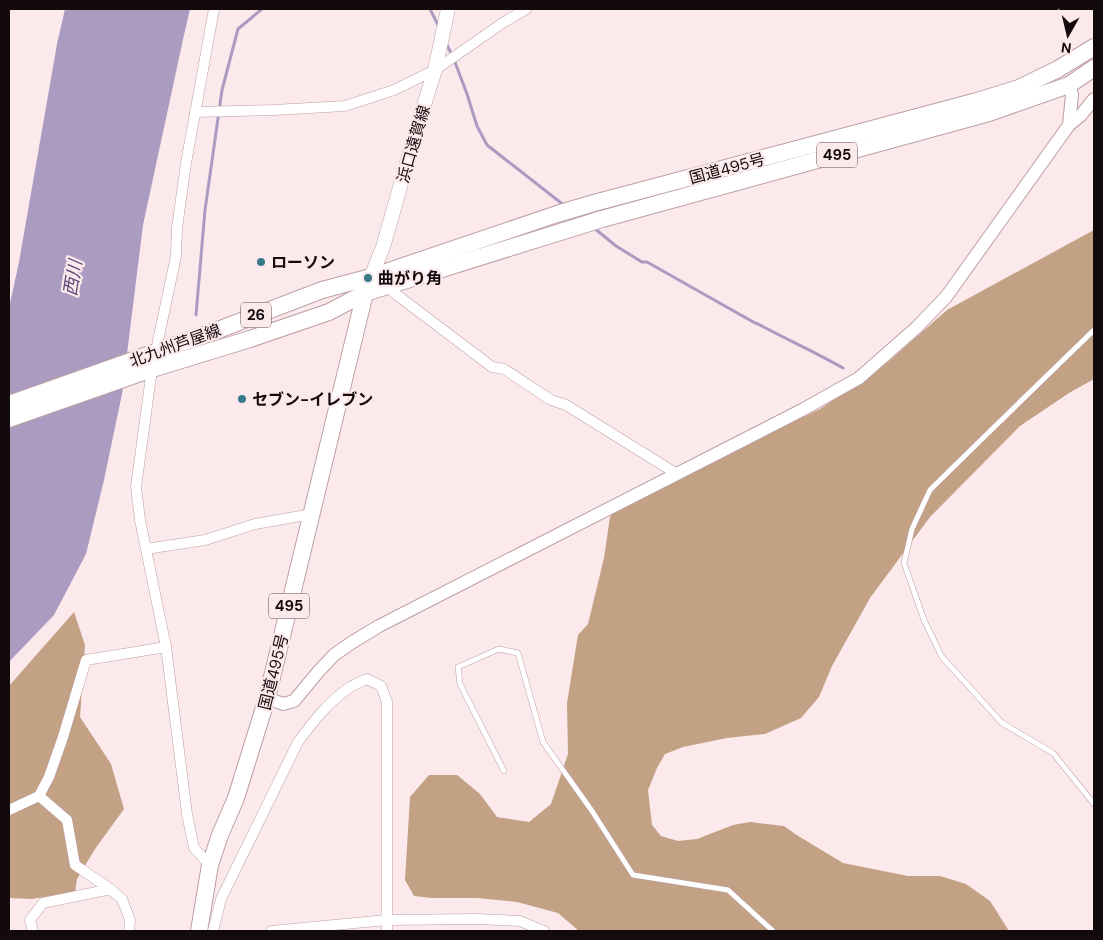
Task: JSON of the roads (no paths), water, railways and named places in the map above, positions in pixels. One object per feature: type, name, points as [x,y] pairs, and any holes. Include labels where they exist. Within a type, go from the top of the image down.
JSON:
[{"type":"main road","name":"浜口遠賀線","points":[[368,285],[383,247],[435,70],[448,9]]},
{"type":"main road","name":"国道495号","points":[[368,285],[557,214],[1019,88],[1058,69],[1094,47]]},
{"type":"main road","name":"国道495号","points":[[368,285],[387,286],[602,219],[989,113],[1070,84],[1094,68]]},
{"type":"main road","name":"国道495号","points":[[199,931],[210,864],[236,798],[267,698],[368,285]]},
{"type":"main road","name":"北九州芦屋線","points":[[9,404],[147,363],[250,339],[329,312],[368,285]]},
{"type":"main road","name":"北九州芦屋線","points":[[9,419],[147,363],[218,330],[322,290],[368,285]]},
{"type":"street","points":[[210,864],[194,848],[187,814],[166,647],[140,520],[136,486],[147,363],[176,256],[177,228],[186,164],[214,9]]},
{"type":"street","points":[[196,112],[345,106],[394,90],[435,70],[526,9]]},
{"type":"street","points":[[1069,126],[1072,95],[1070,84]]},
{"type":"street","points":[[267,698],[283,704],[294,701],[334,655],[351,642],[802,410],[859,378],[916,328],[946,297],[1069,126],[1081,115],[1094,98]]},
{"type":"street","points":[[387,286],[492,367],[504,369],[551,400],[566,405],[677,474]]},
{"type":"street","points":[[146,549],[205,540],[255,524],[312,514]]},
{"type":"street","points":[[9,810],[39,796],[49,777],[86,660],[166,647]]},
{"type":"street","points":[[213,931],[221,899],[298,742],[334,700],[350,687],[367,679],[381,686],[388,702],[388,931]]},
{"type":"street","points":[[39,796],[67,820],[74,865],[122,899],[130,920],[129,931]]},
{"type":"street","points":[[34,931],[30,920],[43,903],[110,889]]},
{"type":"street","points":[[271,931],[387,920],[520,921],[544,931]]},
{"type":"lane","points":[[1094,330],[930,490],[912,529],[904,563],[924,620],[942,657],[1002,723],[1053,753],[1094,804]]},
{"type":"lane","points":[[504,771],[460,684],[458,666],[499,649],[518,653],[543,742],[592,811],[633,875],[728,890],[773,931]]},
{"type":"water","name":"西川","points":[[65,9],[190,9],[143,225],[122,394],[86,554],[54,615],[9,662],[9,308]]},
{"type":"waterway","points":[[196,315],[205,210],[222,90],[238,29],[262,9]]},
{"type":"waterway","points":[[430,9],[439,27]]},
{"type":"waterway","points":[[445,41],[467,94],[477,126],[487,145],[565,206]]},
{"type":"waterway","points":[[594,228],[616,246],[642,262],[647,262],[755,323],[843,368]]},
{"type":"place","name":"ローソン","points":[[261,262]]},
{"type":"place","name":"曲がり角","points":[[368,278]]},
{"type":"place","name":"セブン-イレブン","points":[[242,399]]}]
